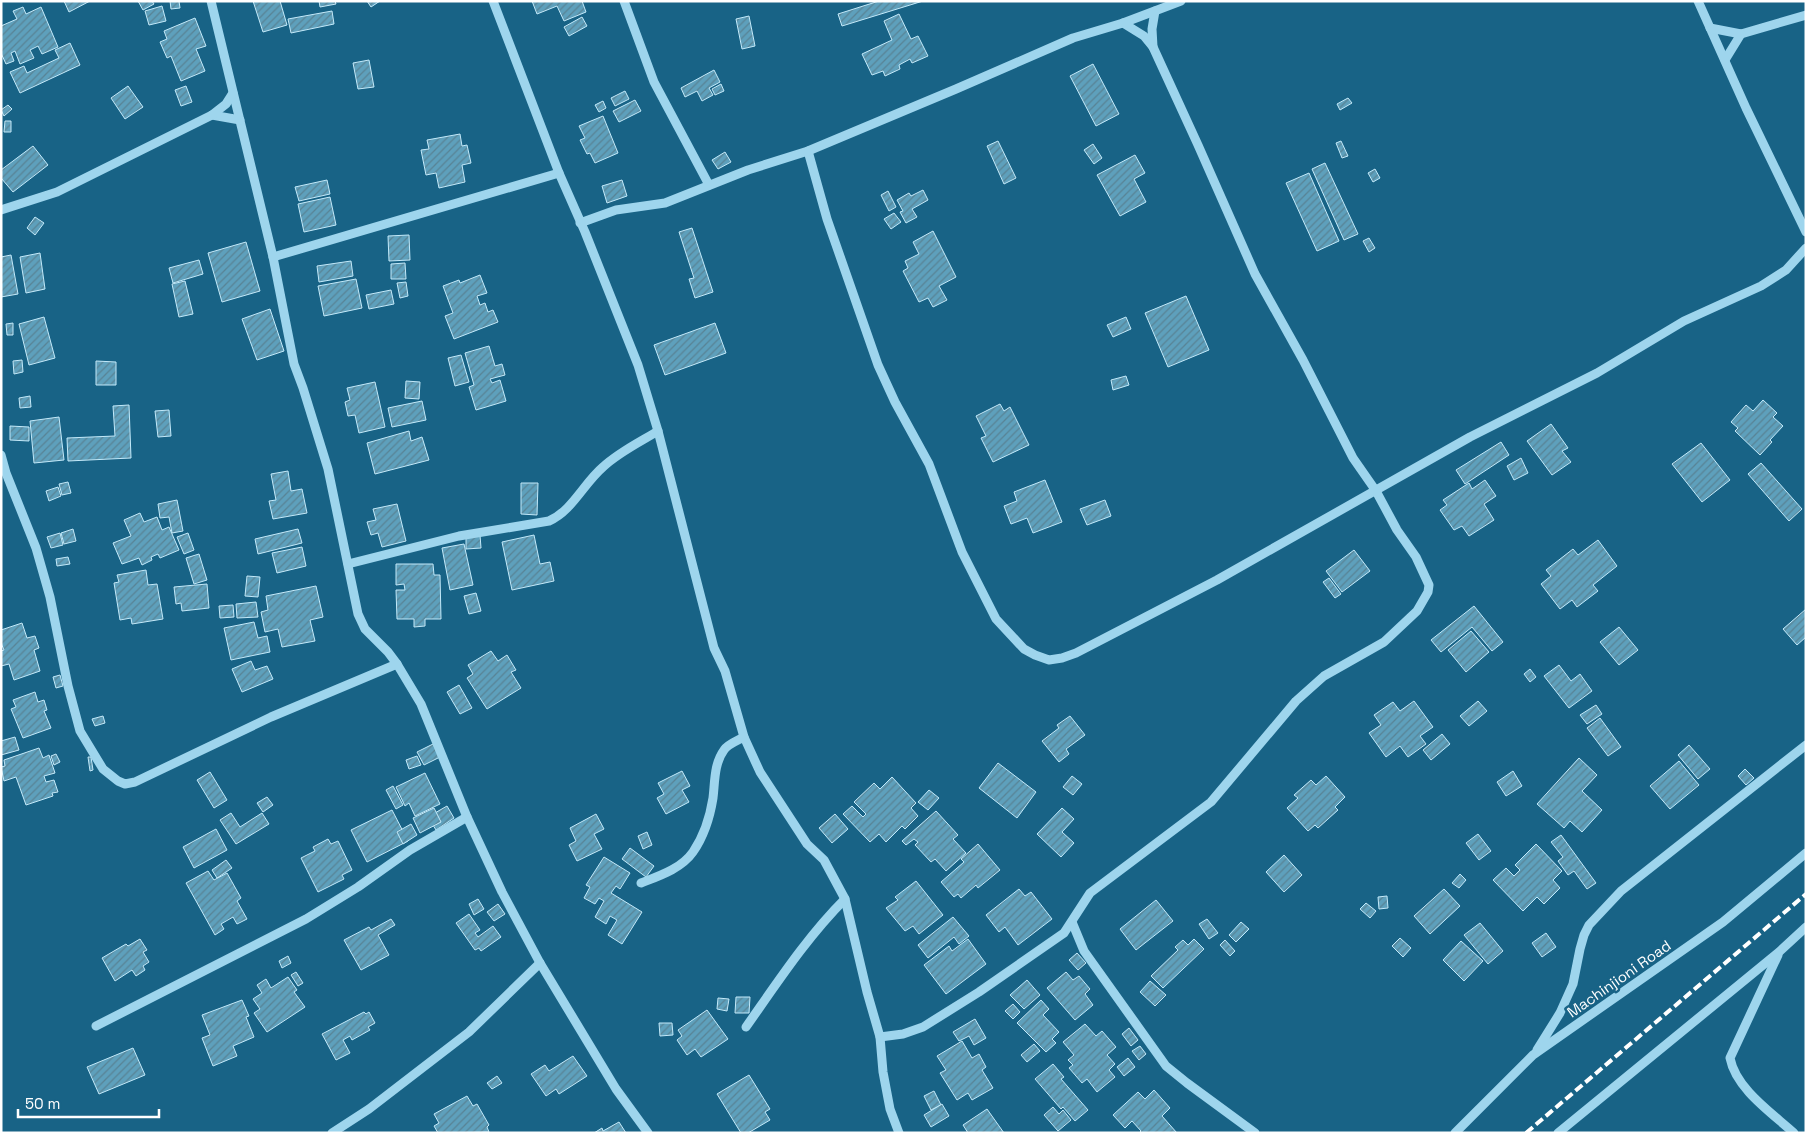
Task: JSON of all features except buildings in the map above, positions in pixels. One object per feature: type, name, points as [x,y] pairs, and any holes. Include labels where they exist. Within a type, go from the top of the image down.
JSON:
[{"type":"street","points":[[211,1],[273,256],[294,364],[328,469],[354,602],[365,629],[388,652],[422,704],[467,817],[502,892],[540,963],[616,1089],[648,1133]]},
{"type":"street","points":[[493,1],[559,173],[638,365],[658,431],[714,648],[724,671],[744,737],[760,772],[807,844],[824,860],[845,899],[867,992],[880,1037],[883,1072],[890,1110],[899,1133]]},
{"type":"street","points":[[624,1],[654,82],[709,185]]},
{"type":"street","points":[[580,223],[616,210],[665,203],[709,185],[808,150],[1073,38],[1123,23],[1181,1]]},
{"type":"street","points":[[1698,1],[1806,232]]},
{"type":"street","points":[[1153,47],[1152,29],[1155,11]]},
{"type":"street","points":[[1710,28],[1741,34],[1806,14]]},
{"type":"street","points":[[880,1037],[915,1030],[1010,972],[1064,933],[1083,902],[1099,885],[1211,802],[1296,701],[1324,676],[1384,642],[1417,611],[1428,592],[1429,586],[1425,574],[1416,557],[1354,458],[1303,360],[1255,274],[1153,47],[1144,36],[1123,23]]},
{"type":"street","points":[[1724,60],[1741,34]]},
{"type":"street","points":[[1,210],[57,192],[212,115],[226,104],[233,93]]},
{"type":"street","points":[[212,115],[240,120]]},
{"type":"street","points":[[808,150],[827,219],[878,365],[895,402],[929,464],[962,552],[996,619],[1024,649],[1049,660],[1076,653],[1217,580],[1470,437],[1597,373],[1684,322],[1775,278],[1786,270],[1806,248]]},
{"type":"street","points":[[273,256],[559,173]]},
{"type":"street","points":[[1796,210],[1806,213]]},
{"type":"street","points":[[348,564],[458,536],[549,521],[558,517],[567,509],[603,466],[658,431]]},
{"type":"street","points":[[1,455],[4,473],[36,548],[50,597],[68,686],[80,731],[103,769],[118,782],[125,784],[135,782],[272,717],[397,664]]},
{"type":"street","points":[[641,883],[677,866],[692,853],[709,817],[716,770],[720,757],[726,748],[744,737]]},
{"type":"street","points":[[1533,1055],[1560,1013],[1570,991],[1584,936],[1589,925],[1621,891],[1806,745]]},
{"type":"street","points":[[96,1026],[306,919],[410,850],[467,817]]},
{"type":"street","name":"Machinjioni Road","points":[[1455,1133],[1533,1055],[1723,922],[1806,853]]},
{"type":"street","points":[[746,1027],[798,956],[845,899]]},
{"type":"street","points":[[1072,922],[1084,951],[1166,1066],[1187,1084],[1256,1133]]},
{"type":"street","points":[[1558,1133],[1806,928]]},
{"type":"street","points":[[1779,952],[1731,1052],[1730,1058],[1731,1065],[1748,1092],[1794,1133]]},
{"type":"street","points":[[332,1133],[369,1110],[469,1032],[540,963]]},
{"type":"railway","points":[[1526,1133],[1806,894]]}]
